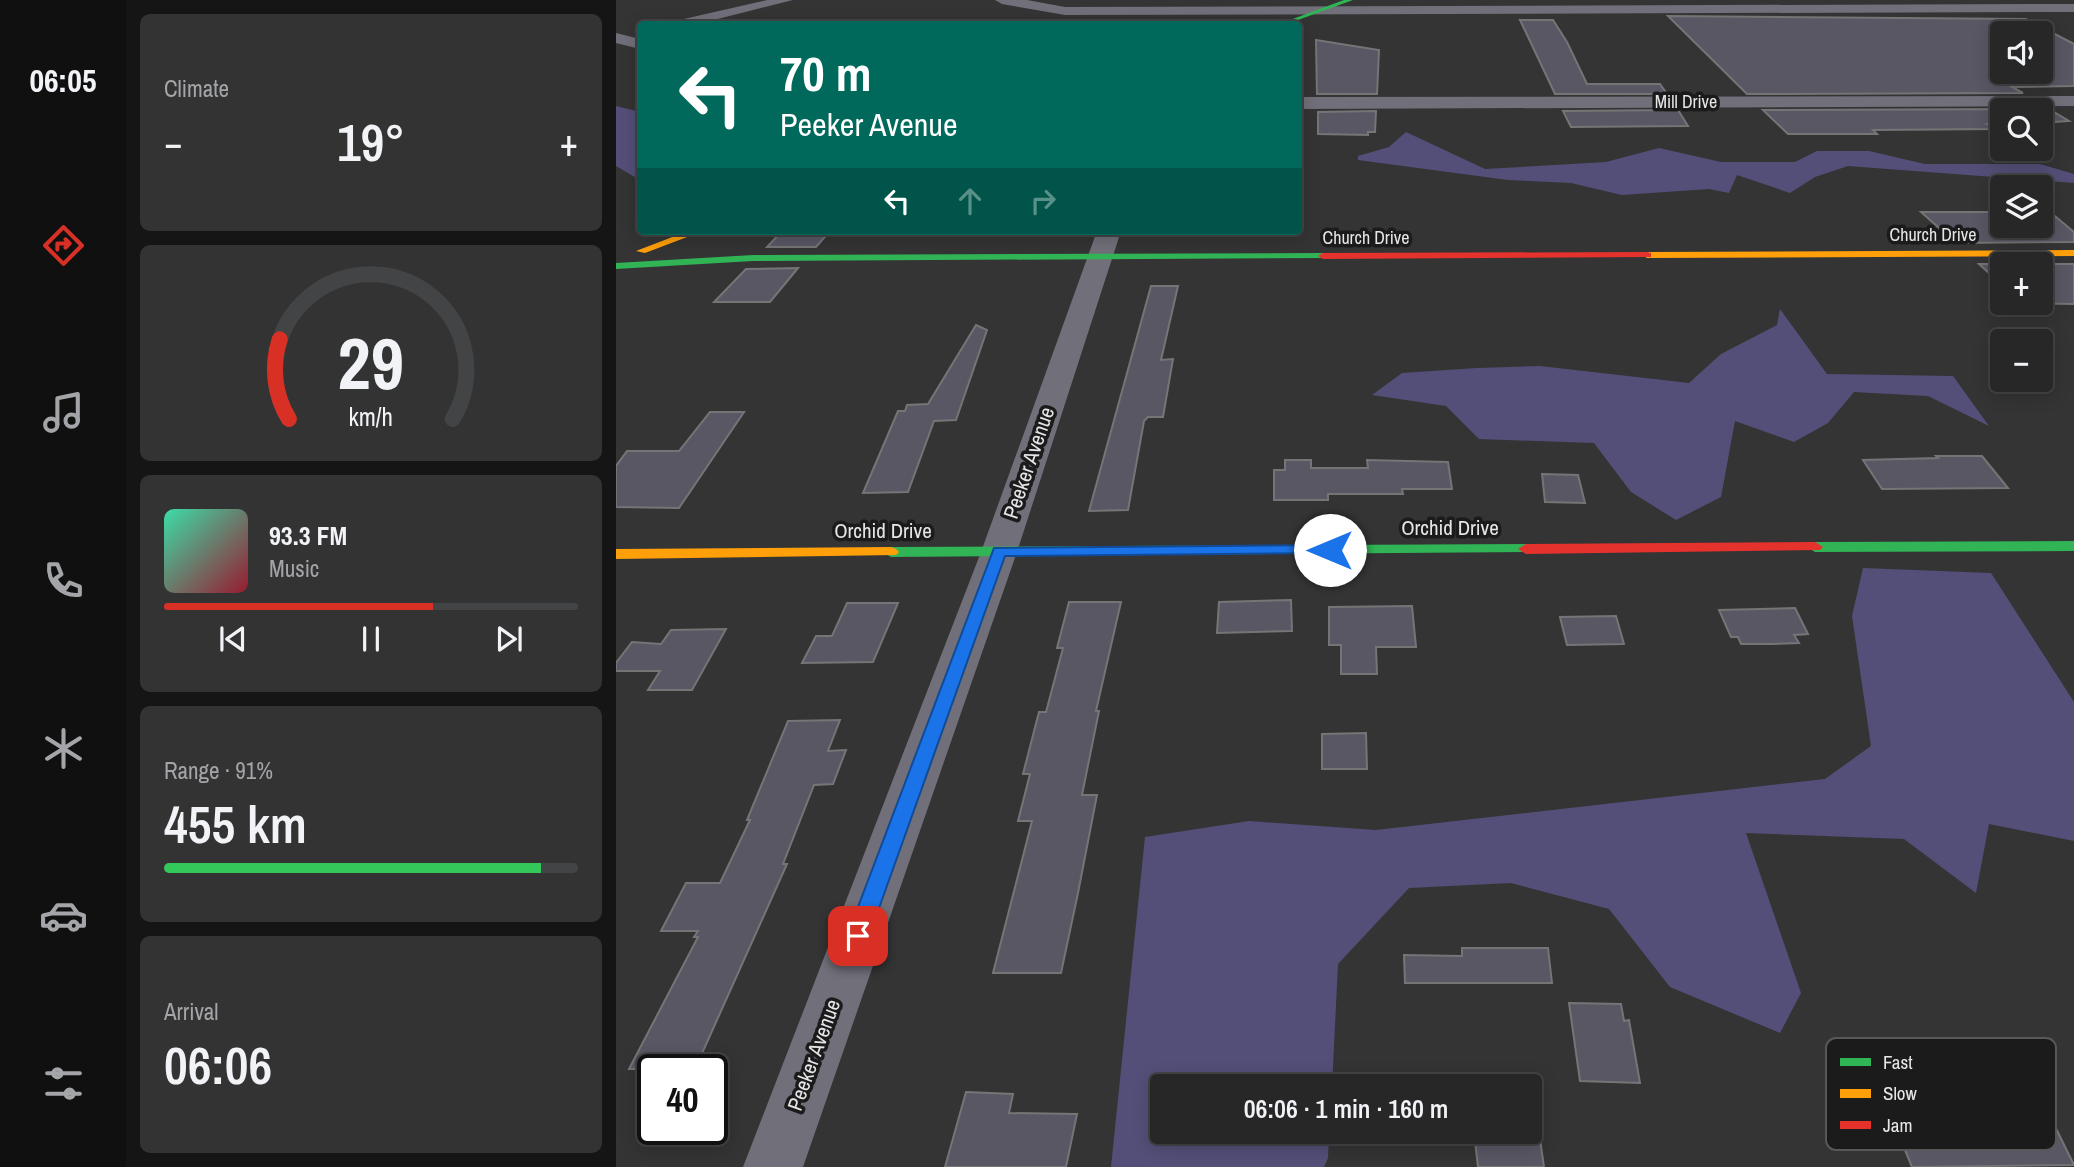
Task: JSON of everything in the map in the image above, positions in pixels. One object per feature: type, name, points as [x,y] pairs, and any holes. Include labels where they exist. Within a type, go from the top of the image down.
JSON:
[{"type":"street","points":[[693,21],[786,0]]},
{"type":"street","points":[[1002,0],[1065,11],[2074,8]]},
{"type":"street","points":[[1291,21],[1350,0]]},
{"type":"street","points":[[2032,0],[2074,22]]},
{"type":"street","points":[[617,39],[637,35]]},
{"type":"street","points":[[617,39],[637,43]]},
{"type":"street","name":"Mill Drive","points":[[1302,103],[2074,101]]},
{"type":"street","points":[[616,260],[687,235]]},
{"type":"street","name":"Church Drive","points":[[616,266],[1104,245],[2074,253]]},
{"type":"street","name":"Peeker Avenue","points":[[773,1167],[999,552],[1104,245]]},
{"type":"street","name":"Orchid Drive","points":[[616,554],[2074,546]]},
{"type":"shaded area","points":[[616,106],[637,111],[637,178],[616,166]]},
{"type":"shaded area","points":[[1406,132],[1485,169],[1606,162],[1659,148],[1721,162],[1795,162],[1817,151],[1869,151],[1925,164],[2040,164],[2074,174],[2074,183],[2053,181],[2053,175],[1990,177],[1848,166],[1815,177],[1790,193],[1737,175],[1729,193],[1709,189],[1622,195],[1571,183],[1508,180],[1358,160],[1358,156],[1389,147]]},
{"type":"shaded area","points":[[1780,309],[1827,374],[1953,376],[1989,426],[1928,396],[1854,392],[1828,423],[1794,442],[1735,421],[1721,497],[1676,520],[1631,492],[1594,443],[1479,439],[1446,406],[1372,395],[1402,373],[1477,368],[1540,366],[1689,383],[1721,354],[1777,325]]},
{"type":"shaded area","points":[[1863,568],[1991,573],[2074,702],[2074,841],[1989,824],[1976,893],[1904,839],[1746,833],[1801,993],[1780,1033],[1670,987],[1609,909],[1511,883],[1409,888],[1338,964],[1333,1074],[1150,1074],[1150,1144],[1329,1144],[1328,1158],[1324,1167],[1111,1167],[1145,837],[1249,821],[1376,830],[1825,779],[1871,746],[1852,616]]},
{"type":"building","points":[[1668,16],[2026,19],[2030,21],[1990,21],[1990,84],[2053,84],[2053,33],[2074,44],[2074,86],[2012,87],[2023,93],[1747,94]]},
{"type":"building","points":[[1520,20],[1553,20],[1587,84],[1660,84],[1667,94],[1555,94]]},
{"type":"building","points":[[1316,40],[1379,50],[1377,94],[1317,94]]},
{"type":"building","points":[[1990,109],[1990,124],[1987,124],[1990,129],[1873,130],[1877,134],[1788,134],[1763,110]]},
{"type":"building","points":[[1678,110],[1688,126],[1571,127],[1563,111]]},
{"type":"building","points":[[1376,111],[1375,132],[1368,132],[1368,135],[1318,134],[1318,112]]},
{"type":"building","points":[[2053,111],[2069,121],[2053,122]]},
{"type":"building","points":[[1921,212],[1990,212],[1990,238],[2053,238],[2053,214],[2074,232],[2074,242],[1956,243]]},
{"type":"building","points":[[778,235],[826,235],[816,247],[767,247]]},
{"type":"building","points":[[1979,264],[1990,264],[1990,274]]},
{"type":"building","points":[[2053,264],[2074,264],[2074,304],[2053,304]]},
{"type":"building","points":[[798,268],[770,302],[714,302],[746,269]]},
{"type":"building","points":[[1151,286],[1178,286],[1161,360],[1173,359],[1163,417],[1148,417],[1144,421],[1128,510],[1089,511]]},
{"type":"building","points":[[976,325],[987,330],[956,420],[934,421],[908,492],[863,493],[898,411],[905,411],[907,405],[928,404]]},
{"type":"building","points":[[710,412],[744,412],[679,508],[616,507],[616,466],[627,451],[679,451]]},
{"type":"building","points":[[1936,456],[1982,456],[2008,488],[1882,489],[1863,460],[1938,458]]},
{"type":"building","points":[[1285,460],[1311,460],[1311,468],[1368,468],[1367,460],[1448,462],[1452,489],[1402,489],[1403,494],[1328,494],[1328,500],[1274,500],[1274,470],[1285,470]]},
{"type":"building","points":[[1542,474],[1578,475],[1585,503],[1545,502]]},
{"type":"building","points":[[1291,600],[1292,631],[1217,633],[1219,602]]},
{"type":"building","points":[[1069,602],[1121,602],[1096,711],[1099,711],[1082,795],[1097,795],[1078,893],[1061,973],[993,973],[1032,821],[1018,821],[1030,774],[1023,774],[1039,712],[1046,712],[1063,648],[1057,648]]},
{"type":"building","points":[[847,603],[898,603],[873,662],[802,663],[816,636],[832,636]]},
{"type":"building","points":[[1412,606],[1416,647],[1376,647],[1377,674],[1341,674],[1341,645],[1329,645],[1329,607]]},
{"type":"building","points":[[1795,608],[1808,634],[1794,635],[1799,643],[1770,644],[1741,644],[1738,637],[1731,637],[1719,610]]},
{"type":"building","points":[[1616,616],[1624,644],[1567,645],[1560,617]]},
{"type":"building","points":[[726,629],[692,690],[648,690],[660,671],[616,671],[616,663],[632,642],[661,644],[671,630]]},
{"type":"building","points":[[840,720],[828,751],[846,750],[833,784],[814,785],[783,864],[787,864],[702,1054],[637,1054],[637,1069],[629,1069],[698,937],[694,937],[698,931],[661,931],[686,883],[720,883],[750,820],[747,820],[788,721]]},
{"type":"building","points":[[1366,733],[1367,769],[1322,769],[1322,734]]},
{"type":"building","points":[[1462,948],[1548,948],[1552,983],[1405,983],[1404,955],[1462,956]]},
{"type":"building","points":[[1569,1003],[1621,1004],[1624,1021],[1629,1020],[1640,1083],[1580,1081]]},
{"type":"building","points":[[966,1092],[1013,1094],[1009,1113],[1077,1114],[1066,1167],[945,1167]]},
{"type":"building","points":[[2056,1128],[2074,1165],[1912,1167],[1905,1150],[2056,1150]]},
{"type":"building","points":[[1475,1144],[1541,1144],[1544,1167],[1478,1167]]},
{"type":"traffic: fast","points":[[1290,21],[1350,0]]},
{"type":"traffic: fast","points":[[616,266],[753,258],[1323,256]]},
{"type":"traffic: fast","points":[[1815,547],[2074,546]]},
{"type":"traffic: fast","points":[[891,552],[1526,549]]},
{"type":"traffic: slow","points":[[641,251],[687,235]]},
{"type":"traffic: slow","points":[[1647,255],[2074,253]]},
{"type":"traffic: slow","points":[[616,554],[891,552]]},
{"type":"traffic: jam","points":[[1323,256],[1647,255]]},
{"type":"traffic: jam","points":[[1526,549],[1815,547]]},
{"type":"route","points":[[858,936],[999,552],[1330,550]]}]
